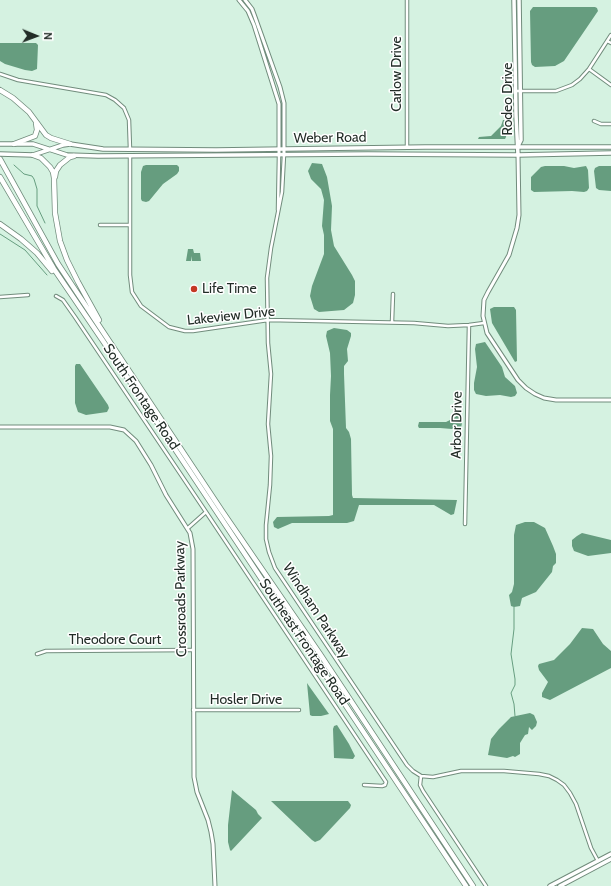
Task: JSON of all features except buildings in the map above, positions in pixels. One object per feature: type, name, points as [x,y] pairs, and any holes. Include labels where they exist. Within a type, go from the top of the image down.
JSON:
[{"type":"highway","points":[[0,90],[22,104],[46,134],[51,138],[70,144]]},
{"type":"highway","points":[[14,144],[31,139],[35,136],[37,130],[34,118]]},
{"type":"highway","points":[[33,155],[41,158],[50,167],[54,178],[55,213],[60,241],[67,260],[98,317],[101,327]]},
{"type":"highway","points":[[54,178],[58,167],[66,160],[74,156]]},
{"type":"highway","points":[[0,160],[58,264],[186,457],[320,654],[473,886]]},
{"type":"highway","points":[[0,177],[54,269],[466,886]]},
{"type":"highway","points":[[0,224],[37,253],[60,280],[103,341]]},
{"type":"main road","name":"Rodeo Drive","points":[[514,0],[517,91],[521,140],[518,147],[518,155]]},
{"type":"main road","name":"Rodeo Drive","points":[[517,91],[519,0]]},
{"type":"main road","name":"Weber Road","points":[[0,144],[33,144],[62,154],[74,156],[518,155],[611,153]]},
{"type":"main road","name":"Weber Road","points":[[0,154],[33,155],[70,144],[98,148],[130,149],[611,147]]},
{"type":"main road","points":[[550,886],[611,854]]},
{"type":"main road","points":[[560,886],[611,859]]},
{"type":"street","points":[[240,0],[248,11],[273,82],[279,104],[278,212]]},
{"type":"street","points":[[245,0],[255,17],[280,87],[284,104],[284,155]]},
{"type":"street","name":"Carlow Drive","points":[[407,0],[407,148]]},
{"type":"street","points":[[517,91],[556,91],[577,82],[589,69],[611,35]]},
{"type":"street","points":[[607,41],[611,44]]},
{"type":"street","points":[[589,69],[611,85]]},
{"type":"street","points":[[0,74],[18,80],[106,95],[115,100],[124,108],[129,120],[130,149]]},
{"type":"street","points":[[594,121],[601,124],[611,124]]},
{"type":"street","name":"Windham Parkway","points":[[284,155],[283,186],[267,278],[268,343],[271,374],[268,414],[270,485],[266,539],[275,568],[283,582],[407,765],[421,776]]},
{"type":"street","points":[[518,155],[519,215],[517,228],[509,255],[484,300],[484,323],[487,333],[491,342],[518,380],[535,394],[544,398],[556,400],[611,400]]},
{"type":"street","name":"Lakeview Drive","points":[[130,156],[130,275],[132,292],[141,306],[169,327],[177,330],[193,331],[268,320],[423,323],[438,326],[484,323]]},
{"type":"street","points":[[100,225],[130,225]]},
{"type":"street","points":[[392,322],[393,294]]},
{"type":"street","points":[[0,297],[28,295]]},
{"type":"street","name":"South Frontage Road","points":[[56,296],[62,300],[75,317],[206,512]]},
{"type":"street","name":"Arbor Drive","points":[[465,524],[469,325]]},
{"type":"street","name":"Crossroads Parkway","points":[[0,427],[110,427],[124,430],[136,441],[151,465],[166,495],[188,528],[193,549],[194,778],[197,792],[211,832],[215,886]]},
{"type":"street","points":[[188,528],[206,512]]},
{"type":"street","name":"Southeast Frontage Road","points":[[206,512],[386,782],[382,786],[364,785]]},
{"type":"street","name":"Theodore Court","points":[[37,654],[46,651],[193,650]]},
{"type":"street","name":"Hosler Drive","points":[[194,710],[299,710]]},
{"type":"street","points":[[486,886],[423,791],[420,785],[421,776],[433,777],[461,771],[504,771],[549,776],[564,785],[570,793],[576,804],[591,848],[598,861]]},
{"type":"shaded area","points":[[533,7],[595,7],[598,11],[564,61],[555,66],[535,67],[531,62],[530,11]]},
{"type":"shaded area","points":[[0,43],[36,43],[38,45],[37,69],[32,71],[25,70],[0,61]]},
{"type":"shaded area","points":[[503,120],[507,123],[505,139],[478,139],[479,137],[491,136],[501,126]]},
{"type":"shaded area","points":[[312,163],[322,164],[327,177],[332,206],[331,230],[334,246],[355,281],[355,295],[353,303],[344,310],[319,312],[314,309],[310,296],[312,286],[324,254],[324,235],[322,226],[324,200],[321,189],[311,179],[308,171]]},
{"type":"shaded area","points":[[177,165],[179,167],[179,171],[163,184],[149,201],[146,202],[142,201],[141,199],[141,172],[143,166]]},
{"type":"shaded area","points":[[564,166],[574,168],[586,166],[588,170],[589,188],[584,192],[534,192],[531,190],[531,177],[541,167]]},
{"type":"shaded area","points":[[599,166],[611,166],[611,191],[599,190],[596,188],[594,171],[595,168]]},
{"type":"shaded area","points":[[188,249],[193,249],[194,253],[200,253],[201,261],[192,261],[191,256],[191,261],[186,261]]},
{"type":"shaded area","points":[[494,307],[514,307],[516,310],[517,361],[515,362],[492,323],[490,309]]},
{"type":"shaded area","points":[[334,328],[347,330],[351,333],[347,349],[348,361],[344,366],[344,374],[346,428],[351,439],[353,498],[457,500],[454,514],[451,515],[434,505],[359,505],[354,521],[347,523],[292,523],[278,529],[274,527],[273,522],[277,517],[333,515],[333,429],[330,421],[331,376],[330,353],[326,336],[327,331]]},
{"type":"shaded area","points":[[485,342],[502,367],[505,377],[515,386],[517,393],[515,396],[486,396],[476,394],[474,390],[477,367],[475,349],[476,344]]},
{"type":"shaded area","points":[[76,364],[80,364],[108,405],[109,408],[107,412],[86,415],[78,412],[75,403]]},
{"type":"shaded area","points":[[458,415],[461,417],[461,428],[419,428],[418,426],[419,422],[446,422]]},
{"type":"shaded area","points":[[525,522],[534,522],[545,528],[556,554],[556,563],[553,566],[552,572],[536,592],[522,598],[520,606],[514,607],[511,606],[509,595],[512,592],[514,584],[514,535],[516,525]]},
{"type":"shaded area","points":[[582,533],[611,540],[611,553],[588,556],[574,551],[572,540]]},
{"type":"shaded area","points":[[582,628],[593,629],[603,644],[611,651],[611,668],[550,700],[542,697],[542,693],[548,682],[539,670],[539,664],[554,660],[570,644]]},
{"type":"shaded area","points":[[307,683],[329,714],[321,716],[310,715]]},
{"type":"shaded area","points":[[530,713],[534,715],[537,722],[536,726],[532,730],[529,727],[528,734],[525,735],[520,743],[520,754],[515,757],[513,756],[507,758],[488,755],[491,739],[511,717]]},
{"type":"shaded area","points":[[337,725],[355,756],[353,759],[334,758],[333,729],[334,726]]},
{"type":"shaded area","points":[[232,790],[256,810],[262,818],[231,851],[228,842],[228,825]]},
{"type":"shaded area","points":[[271,801],[348,801],[351,805],[350,808],[320,840],[315,842]]},
{"type":"waterway","points":[[14,165],[24,174],[32,176],[34,179],[37,189],[37,206],[45,223]]},
{"type":"waterway","points":[[0,234],[25,250],[47,275]]},
{"type":"waterway","points":[[514,607],[514,629],[511,654],[515,685],[511,693],[515,716]]},
{"type":"place","name":"Life Time","points":[[194,289]]}]
